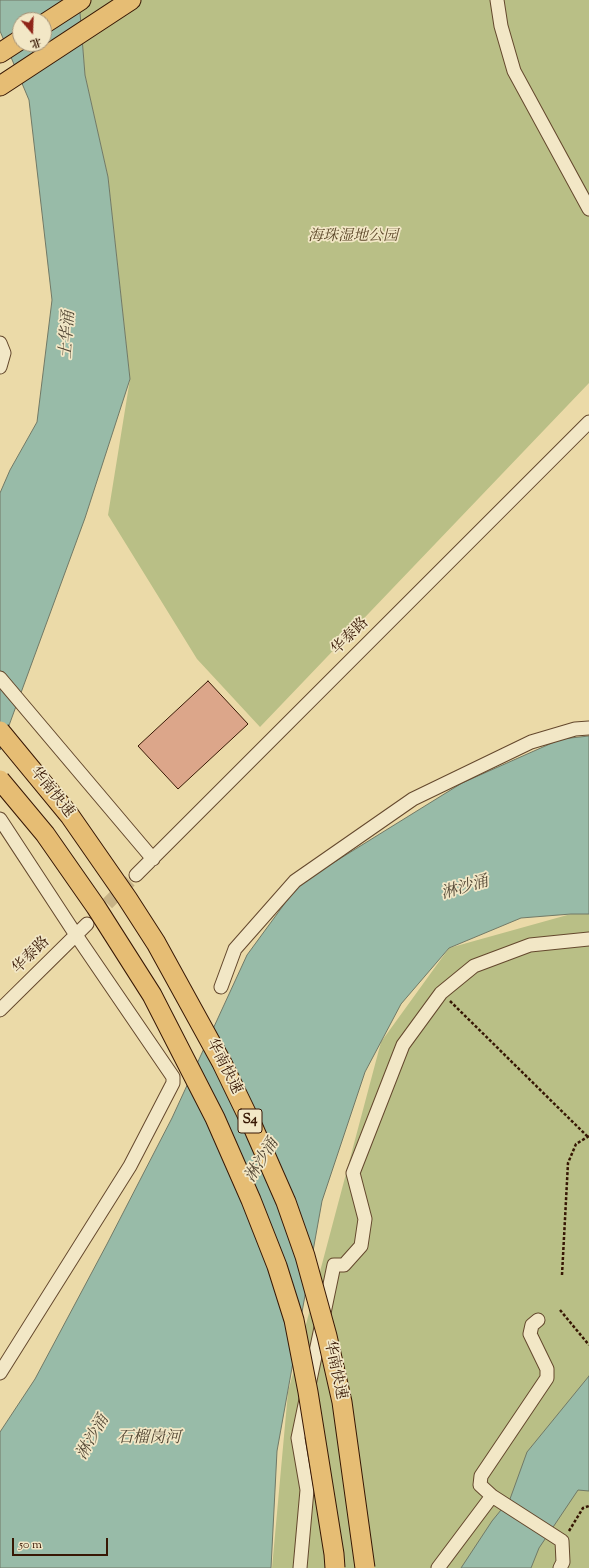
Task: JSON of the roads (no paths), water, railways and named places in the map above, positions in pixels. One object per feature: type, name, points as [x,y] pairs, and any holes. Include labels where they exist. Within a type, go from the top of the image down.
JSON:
[{"type":"highway","points":[[52,19],[81,0]]},
{"type":"highway","points":[[0,86],[131,0]]},
{"type":"highway","points":[[0,53],[12,45]]},
{"type":"highway","name":"华南快速","points":[[0,731],[70,816],[127,898],[156,943],[222,1063],[253,1127],[286,1202],[305,1256],[342,1402],[365,1568]]},
{"type":"highway","name":"华南快速","points":[[0,780],[45,834],[96,907],[152,995],[215,1118],[251,1200],[277,1266],[294,1320],[308,1392],[333,1546],[335,1568]]},
{"type":"street","points":[[497,0],[501,26],[514,71],[589,209]]},
{"type":"street","points":[[0,343],[4,353],[0,367]]},
{"type":"street","name":"华泰路","points":[[136,875],[589,422]]},
{"type":"street","points":[[0,678],[153,859]]},
{"type":"street","points":[[221,987],[236,949],[295,881],[413,799],[531,742],[575,729],[589,728]]},
{"type":"street","points":[[0,819],[76,935],[173,1077],[173,1083],[130,1166],[0,1373]]},
{"type":"street","name":"华泰路","points":[[0,1010],[87,924]]},
{"type":"street","points":[[300,1568],[307,1490],[298,1438],[334,1265],[344,1265],[361,1246],[365,1219],[353,1173],[403,1045],[441,993],[474,966],[530,945],[589,939]]},
{"type":"street","points":[[538,1320],[532,1325],[530,1334],[547,1370],[547,1378],[481,1476],[480,1485],[495,1499],[558,1538],[563,1562],[560,1568]]},
{"type":"street","points":[[438,1568],[495,1499]]},
{"type":"water","name":"土华涌","points":[[0,0],[79,0],[85,75],[108,177],[130,379],[85,518],[0,750],[0,493],[10,470],[37,422],[52,300],[29,100],[0,31]]},
{"type":"water","name":"石榴岗河","points":[[589,736],[589,914],[521,918],[449,948],[401,1004],[365,1072],[322,1201],[277,1451],[271,1568],[0,1568],[0,1432],[35,1379],[107,1244],[172,1118],[247,955],[299,884],[462,783],[561,739]]},
{"type":"water","points":[[589,1376],[589,1491],[578,1490],[539,1548],[531,1568],[461,1568],[492,1521],[510,1499],[527,1452]]},
{"type":"tunnel","points":[[94,917],[136,875]]},
{"type":"park label","name":"海珠湿地公园","points":[[353,237]]},
{"type":"water label","name":"淋沙涌","points":[[465,889]]},
{"type":"water label","name":"淋沙涌","points":[[263,1161]]},
{"type":"water label","name":"淋沙涌","points":[[94,1438]]}]
